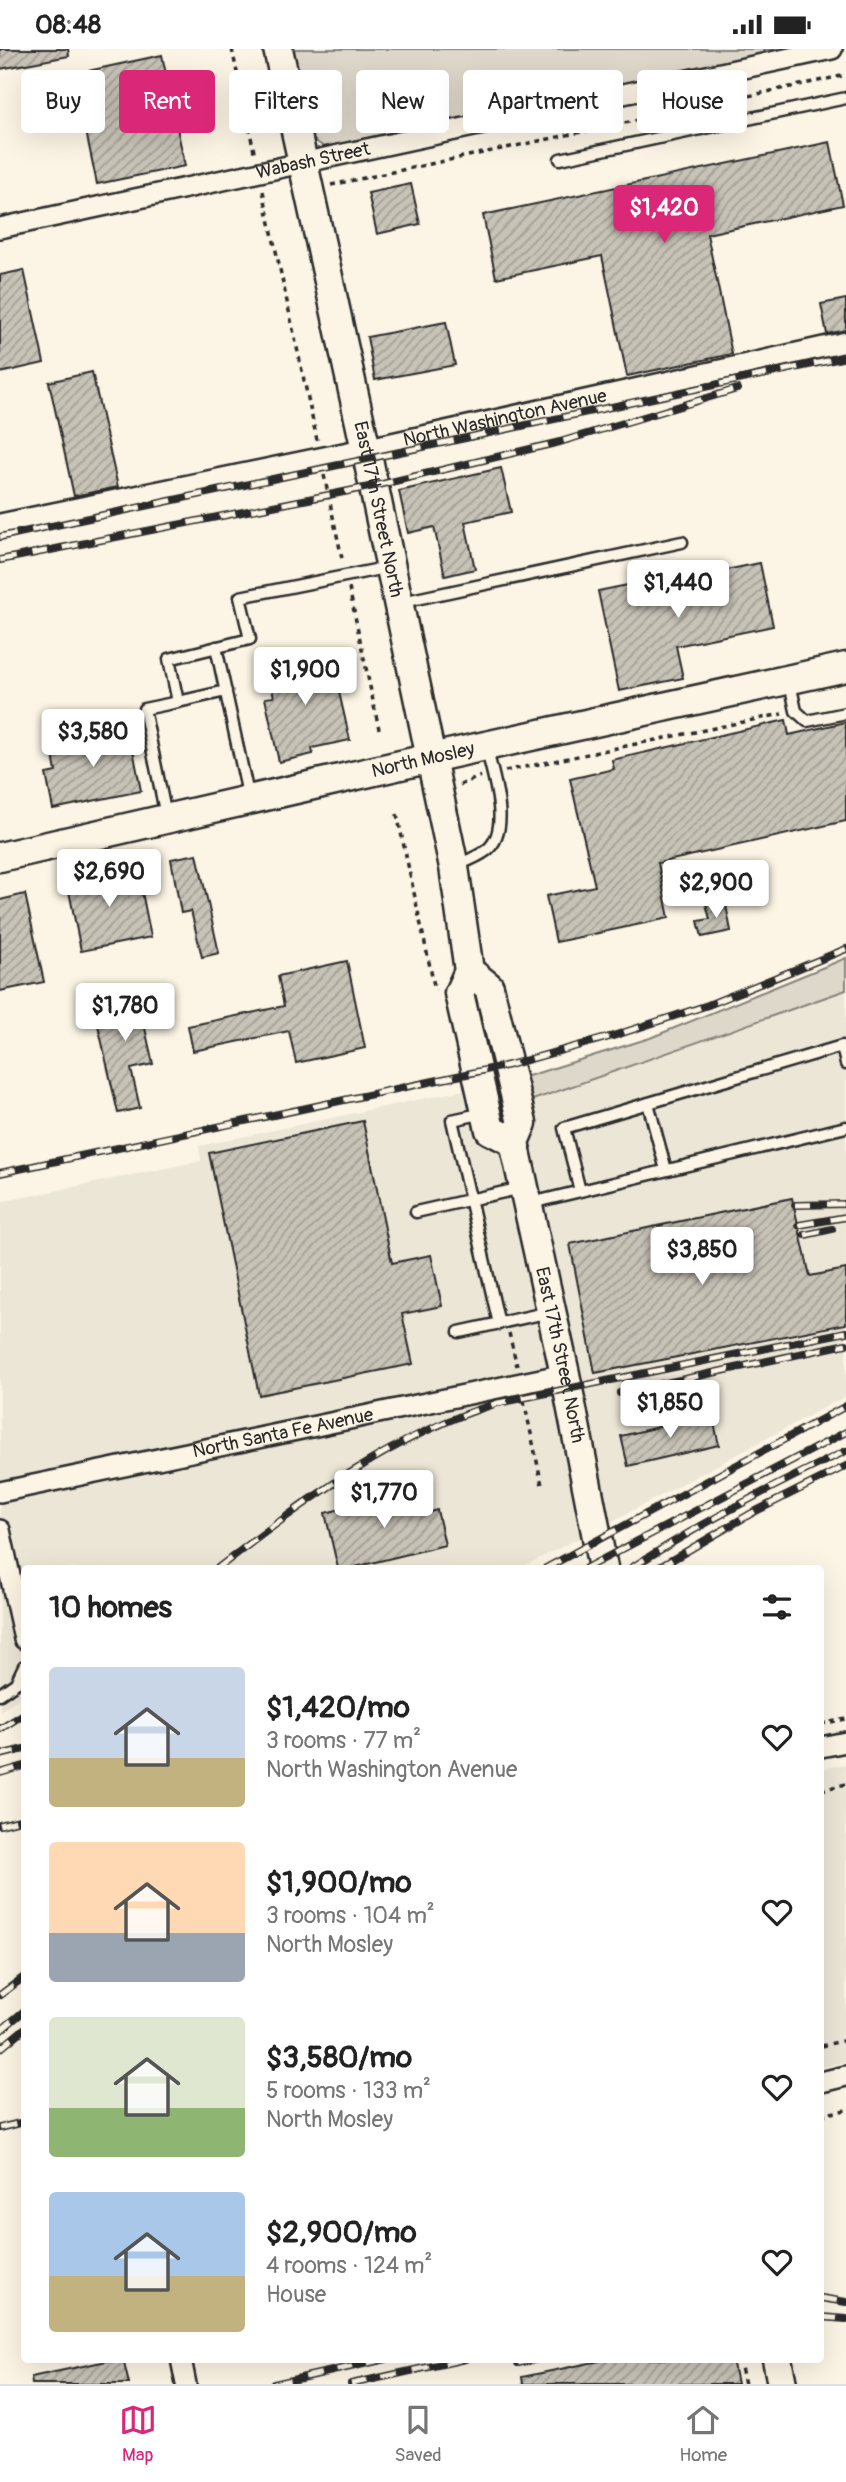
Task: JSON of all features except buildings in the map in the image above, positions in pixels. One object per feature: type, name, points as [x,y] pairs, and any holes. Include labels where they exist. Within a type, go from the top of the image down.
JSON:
[{"type":"street","name":"East 17th Street North","points":[[278,49],[454,867],[469,971],[459,993],[490,1130],[514,1142]]},
{"type":"street","name":"Wabash Street","points":[[734,70],[832,49]]},
{"type":"street","name":"Wabash Street","points":[[0,227],[637,91]]},
{"type":"street","name":"North Washington Avenue","points":[[0,524],[365,449],[846,342]]},
{"type":"street","name":"North Mosley","points":[[0,857],[430,758],[846,667]]},
{"type":"street","name":"East 17th Street North","points":[[469,971],[489,987],[509,1065],[522,1123],[514,1142],[565,1374],[602,1565]]},
{"type":"street","name":"North Santa Fe Avenue","points":[[0,1492],[565,1374]]},
{"type":"street","points":[[0,1530],[21,1625]]},
{"type":"street","points":[[824,1746],[846,1742]]},
{"type":"street","points":[[824,2081],[846,2076]]},
{"type":"street","points":[[182,2363],[186,2384]]},
{"type":"street","points":[[778,2363],[782,2384]]},
{"type":"lane","points":[[747,118],[846,98]]},
{"type":"lane","points":[[560,159],[679,133]]},
{"type":"lane","points":[[398,603],[682,543]]},
{"type":"lane","points":[[178,702],[169,659],[250,639],[240,597],[391,567]]},
{"type":"lane","points":[[216,647],[249,800]]},
{"type":"lane","points":[[789,679],[796,711],[807,721],[846,713]]},
{"type":"lane","points":[[167,818],[144,709],[226,691]]},
{"type":"lane","points":[[454,867],[489,849],[498,835],[500,817],[486,746]]},
{"type":"lane","points":[[580,1191],[564,1128],[844,1045],[846,1064]]},
{"type":"lane","points":[[648,1103],[666,1170]]},
{"type":"lane","points":[[485,1113],[452,1120],[499,1324]]},
{"type":"lane","points":[[416,1212],[471,1200],[580,1191],[846,1127]]},
{"type":"lane","points":[[459,1332],[551,1311]]},
{"type":"lane","points":[[0,1694],[16,1683],[21,1672]]},
{"type":"path","points":[[232,49],[379,729]]},
{"type":"path","points":[[747,96],[846,75]]},
{"type":"path","points":[[331,185],[637,120]]},
{"type":"path","points":[[460,785],[492,774],[796,711]]},
{"type":"path","points":[[824,1723],[846,1719]]},
{"type":"path","points":[[824,1789],[846,1784]]},
{"type":"path","points":[[824,2045],[846,2040]]},
{"type":"path","points":[[824,2114],[846,2110]]},
{"type":"path","points":[[740,2363],[745,2384]]},
{"type":"shaded area","points":[[293,49],[784,49],[685,70],[637,70],[637,80],[623,83],[623,70],[463,70],[463,117],[449,120],[449,70],[356,70],[356,133],[390,133],[324,147],[311,138],[310,133],[342,133],[342,70],[297,70]]},
{"type":"shaded area","points":[[846,958],[846,990],[530,1101],[525,1077],[650,1038]]},
{"type":"shaded area","points":[[846,990],[846,1396],[526,1565],[21,1565],[21,1696],[0,1711],[0,1202],[201,1161],[199,1146],[525,1077],[531,1101]]},
{"type":"shaded area","points":[[846,1764],[846,2062],[824,2066],[824,1768]]},
{"type":"railway","points":[[0,537],[846,357]]},
{"type":"railway","points":[[0,560],[374,486],[560,442],[737,389]]},
{"type":"railway","points":[[0,1173],[509,1065],[613,1036],[708,1005],[846,949]]},
{"type":"railway","points":[[795,1205],[846,1204]]},
{"type":"railway","points":[[799,1225],[846,1217]]},
{"type":"railway","points":[[805,1235],[832,1229]]},
{"type":"railway","points":[[222,1565],[350,1473],[422,1433],[459,1417],[498,1403],[846,1332]]},
{"type":"railway","points":[[620,1393],[846,1344]]},
{"type":"railway","points":[[552,1565],[846,1406]]},
{"type":"railway","points":[[592,1565],[846,1432]]},
{"type":"railway","points":[[636,1565],[737,1506],[846,1451]]},
{"type":"railway","points":[[663,1565],[752,1513],[846,1466]]},
{"type":"railway","points":[[0,1729],[21,1716]]},
{"type":"railway","points":[[0,1755],[21,1750]]},
{"type":"railway","points":[[0,1773],[21,1767]]},
{"type":"railway","points":[[0,1825],[21,1820]]},
{"type":"railway","points":[[0,1995],[21,1979]]},
{"type":"railway","points":[[0,2031],[21,2014]]},
{"type":"railway","points":[[0,2049],[21,2032]]},
{"type":"railway","points":[[0,2128],[21,2123]]},
{"type":"railway","points":[[824,2298],[846,2302]]},
{"type":"railway","points":[[824,2317],[846,2319]]},
{"type":"railway","points":[[274,2384],[368,2363]]},
{"type":"railway","points":[[351,2384],[447,2363]]}]
